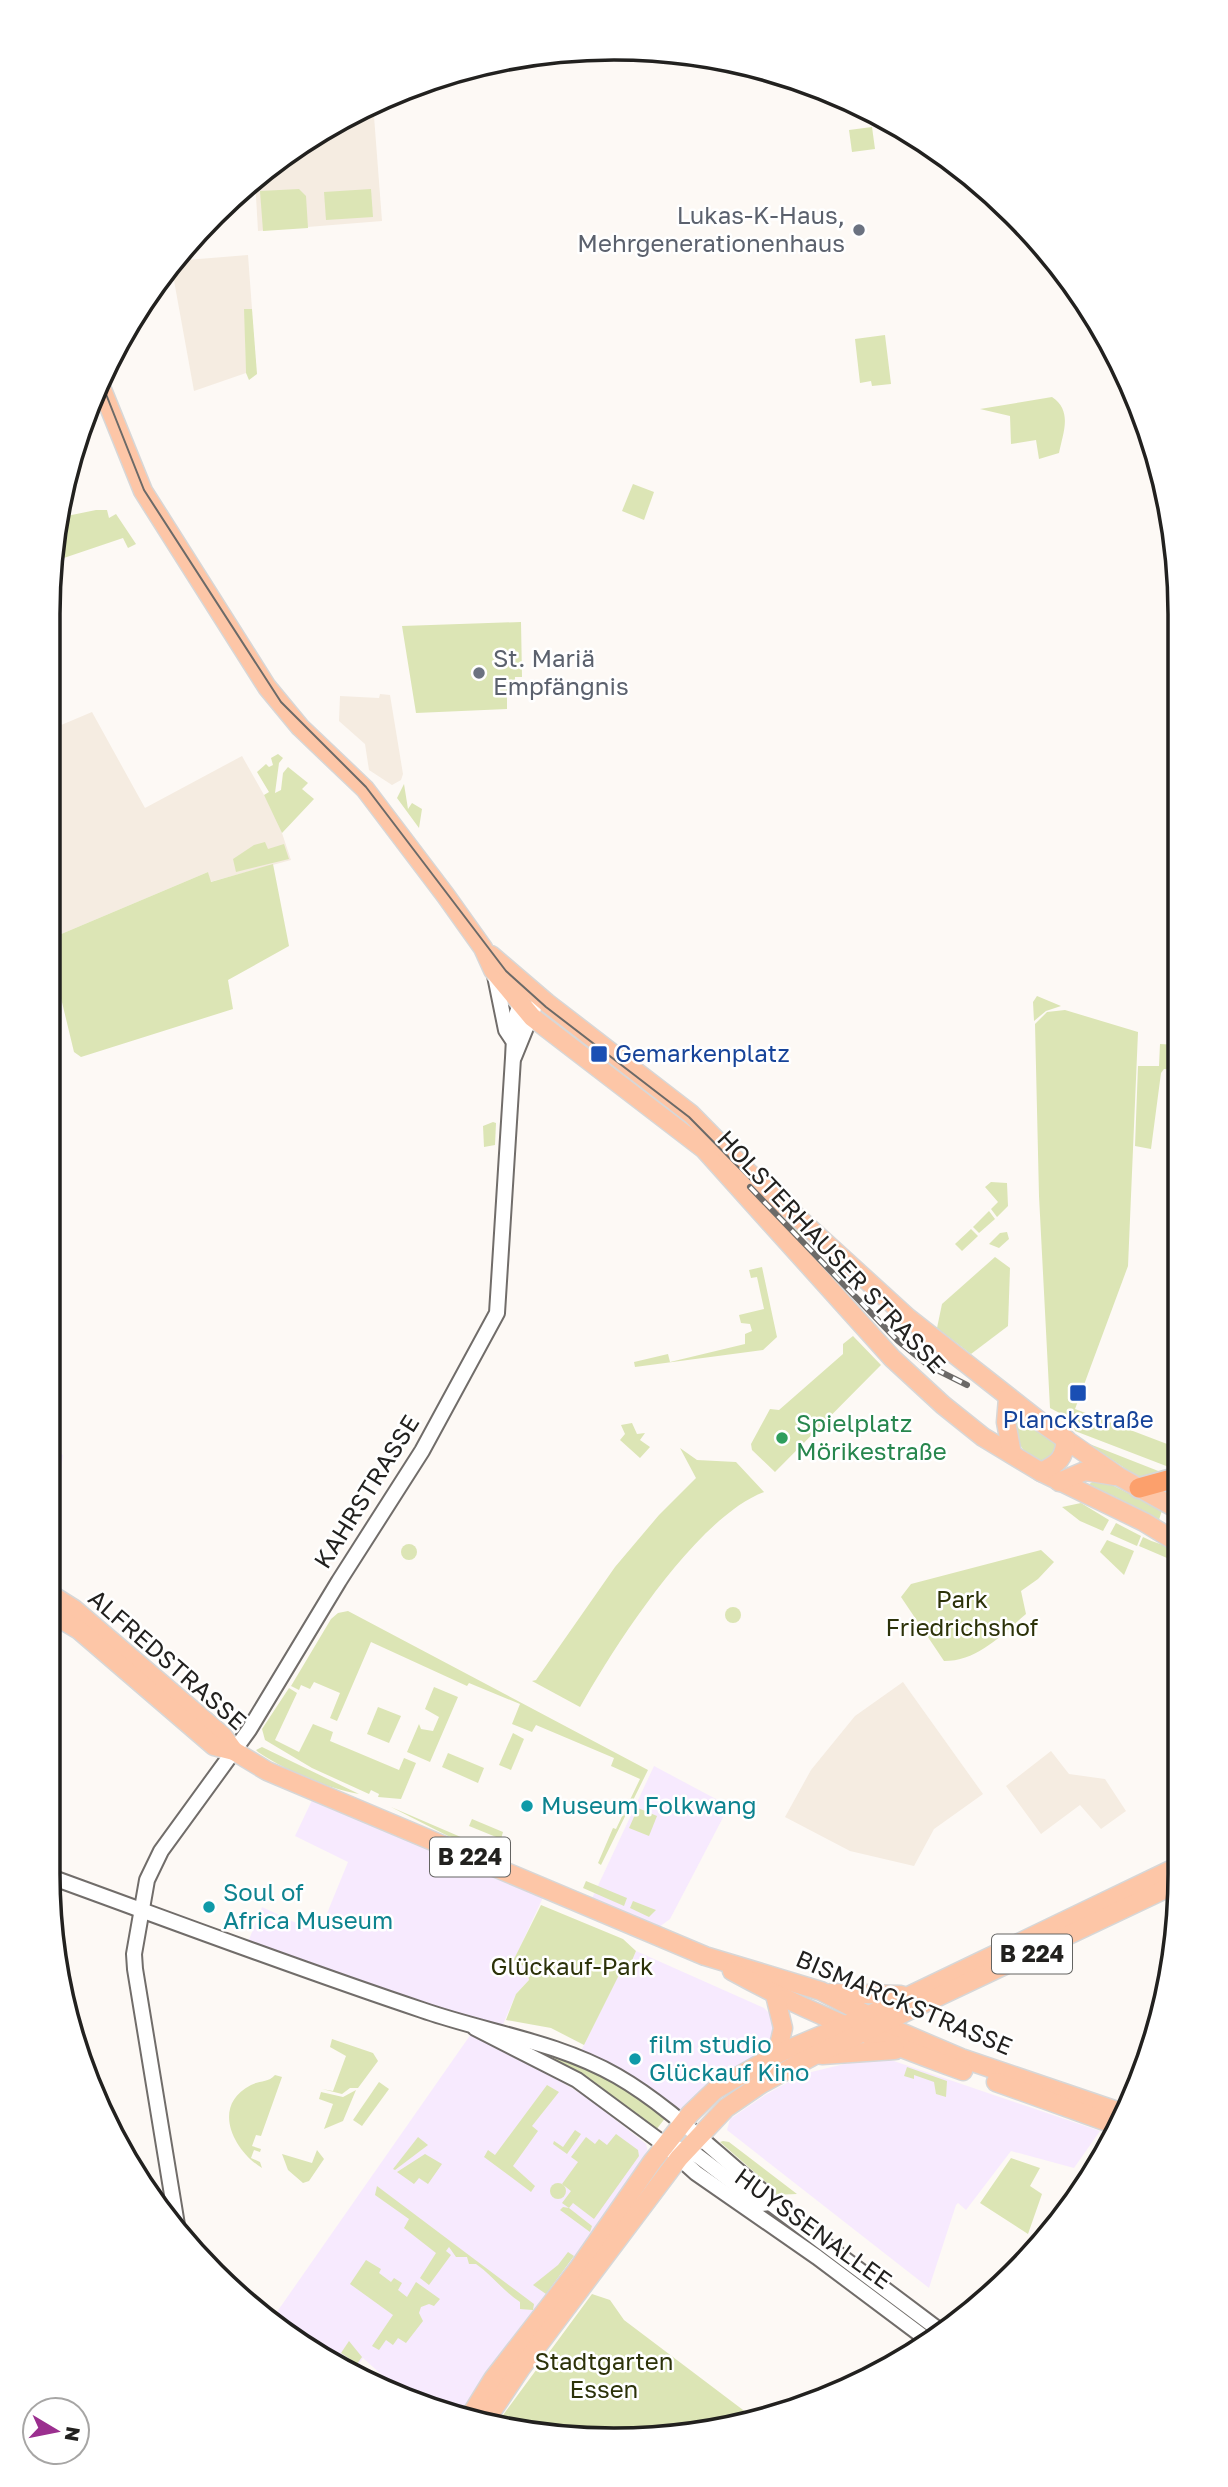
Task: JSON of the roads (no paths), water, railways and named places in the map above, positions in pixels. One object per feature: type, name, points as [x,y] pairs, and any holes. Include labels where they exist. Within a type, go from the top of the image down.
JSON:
[{"type":"highway","points":[[1139,1489],[1168,1480]]},
{"type":"main road","name":"HOLSTERHAUSER STRASSE","points":[[105,396],[142,491],[256,671],[300,727],[365,789],[483,948],[493,970],[526,1010],[704,1149],[916,1383],[983,1437],[1059,1482],[1144,1522],[1168,1537]]},
{"type":"main road","name":"HOLSTERHAUSER STRASSE","points":[[483,948],[532,990],[691,1114],[749,1173],[857,1273],[1008,1398],[1118,1476],[1168,1504]]},
{"type":"main road","points":[[1008,1398],[1006,1422],[1012,1454]]},
{"type":"main road","points":[[1041,1472],[1060,1462],[1065,1455],[1066,1439]]},
{"type":"main road","points":[[1059,1482],[1086,1471],[1118,1476]]},
{"type":"main road","name":"ALFREDSTRASSE","points":[[60,1600],[74,1609],[223,1736],[234,1751]]},
{"type":"main road","name":"ALFREDSTRASSE","points":[[60,1619],[79,1630],[214,1746],[234,1751]]},
{"type":"main road","name":"BISMARCKSTRASSE","points":[[234,1751],[267,1771],[705,1956],[821,1991],[902,2049],[1109,2122]]},
{"type":"main road","name":"B 224","points":[[870,2024],[1168,1872]]},
{"type":"main road","name":"B 224","points":[[916,2001],[1168,1888]]},
{"type":"main road","name":"BISMARCKSTRASSE","points":[[705,1956],[775,1995],[843,2026]]},
{"type":"main road","points":[[821,1991],[916,2001],[917,2028],[922,2041]]},
{"type":"main road","points":[[775,1995],[783,2028],[777,2054]]},
{"type":"main road","points":[[490,2413],[684,2141],[715,2090],[777,2054],[843,2026],[870,2024]]},
{"type":"main road","points":[[474,2410],[493,2379],[578,2269],[684,2141],[747,2093],[870,2024]]},
{"type":"main road","name":"BISMARCKSTRASSE","points":[[870,2024],[1115,2110]]},
{"type":"main road","points":[[813,2056],[902,2049]]},
{"type":"street","points":[[493,970],[506,1030],[512,1039]]},
{"type":"street","name":"KAHRSTRASSE","points":[[513,1058],[532,990]]},
{"type":"street","name":"KAHRSTRASSE","points":[[175,2212],[135,1969],[134,1954],[150,1872],[161,1851],[234,1751],[422,1451],[497,1313],[512,1039],[526,1010]]},
{"type":"street","points":[[60,1880],[360,1989],[471,2026],[550,2045],[585,2059],[642,2092],[684,2141]]},
{"type":"street","points":[[471,2026],[492,2039],[570,2076],[684,2141]]},
{"type":"street","name":"HUYSSENALLEE","points":[[684,2141],[710,2141],[768,2190],[769,2203]]},
{"type":"street","name":"HUYSSENALLEE","points":[[684,2141],[761,2204],[769,2203],[934,2326]]},
{"type":"street","name":"HUYSSENALLEE","points":[[684,2141],[921,2335]]},
{"type":"tram line","points":[[106,394],[144,490],[281,702],[366,787],[506,971],[546,1007],[689,1117],[754,1183]]},
{"type":"railway","points":[[750,1187],[898,1341],[929,1366],[967,1385]]},
{"type":"place","name":"Lukas-K-Haus, Mehrgenerationenhaus","points":[[859,230]]},
{"type":"place","name":"St. Mariä Empfängnis","points":[[479,673]]},
{"type":"place","name":"Gemarkenplatz","points":[[599,1054]]},
{"type":"place","name":"Planckstraße","points":[[1078,1393]]},
{"type":"place","name":"Spielplatz Mörikestraße","points":[[782,1438]]},
{"type":"place","name":"Museum Folkwang","points":[[527,1806]]},
{"type":"place","name":"Soul of Africa Museum","points":[[209,1907]]},
{"type":"place","name":"film studio Glückauf Kino","points":[[635,2059]]},
{"type":"park label","name":"Park Friedrichshof","points":[[962,1614]]},
{"type":"park label","name":"Glückauf-Park","points":[[572,1967]]},
{"type":"park label","name":"Stadtgarten Essen","points":[[604,2376]]}]
